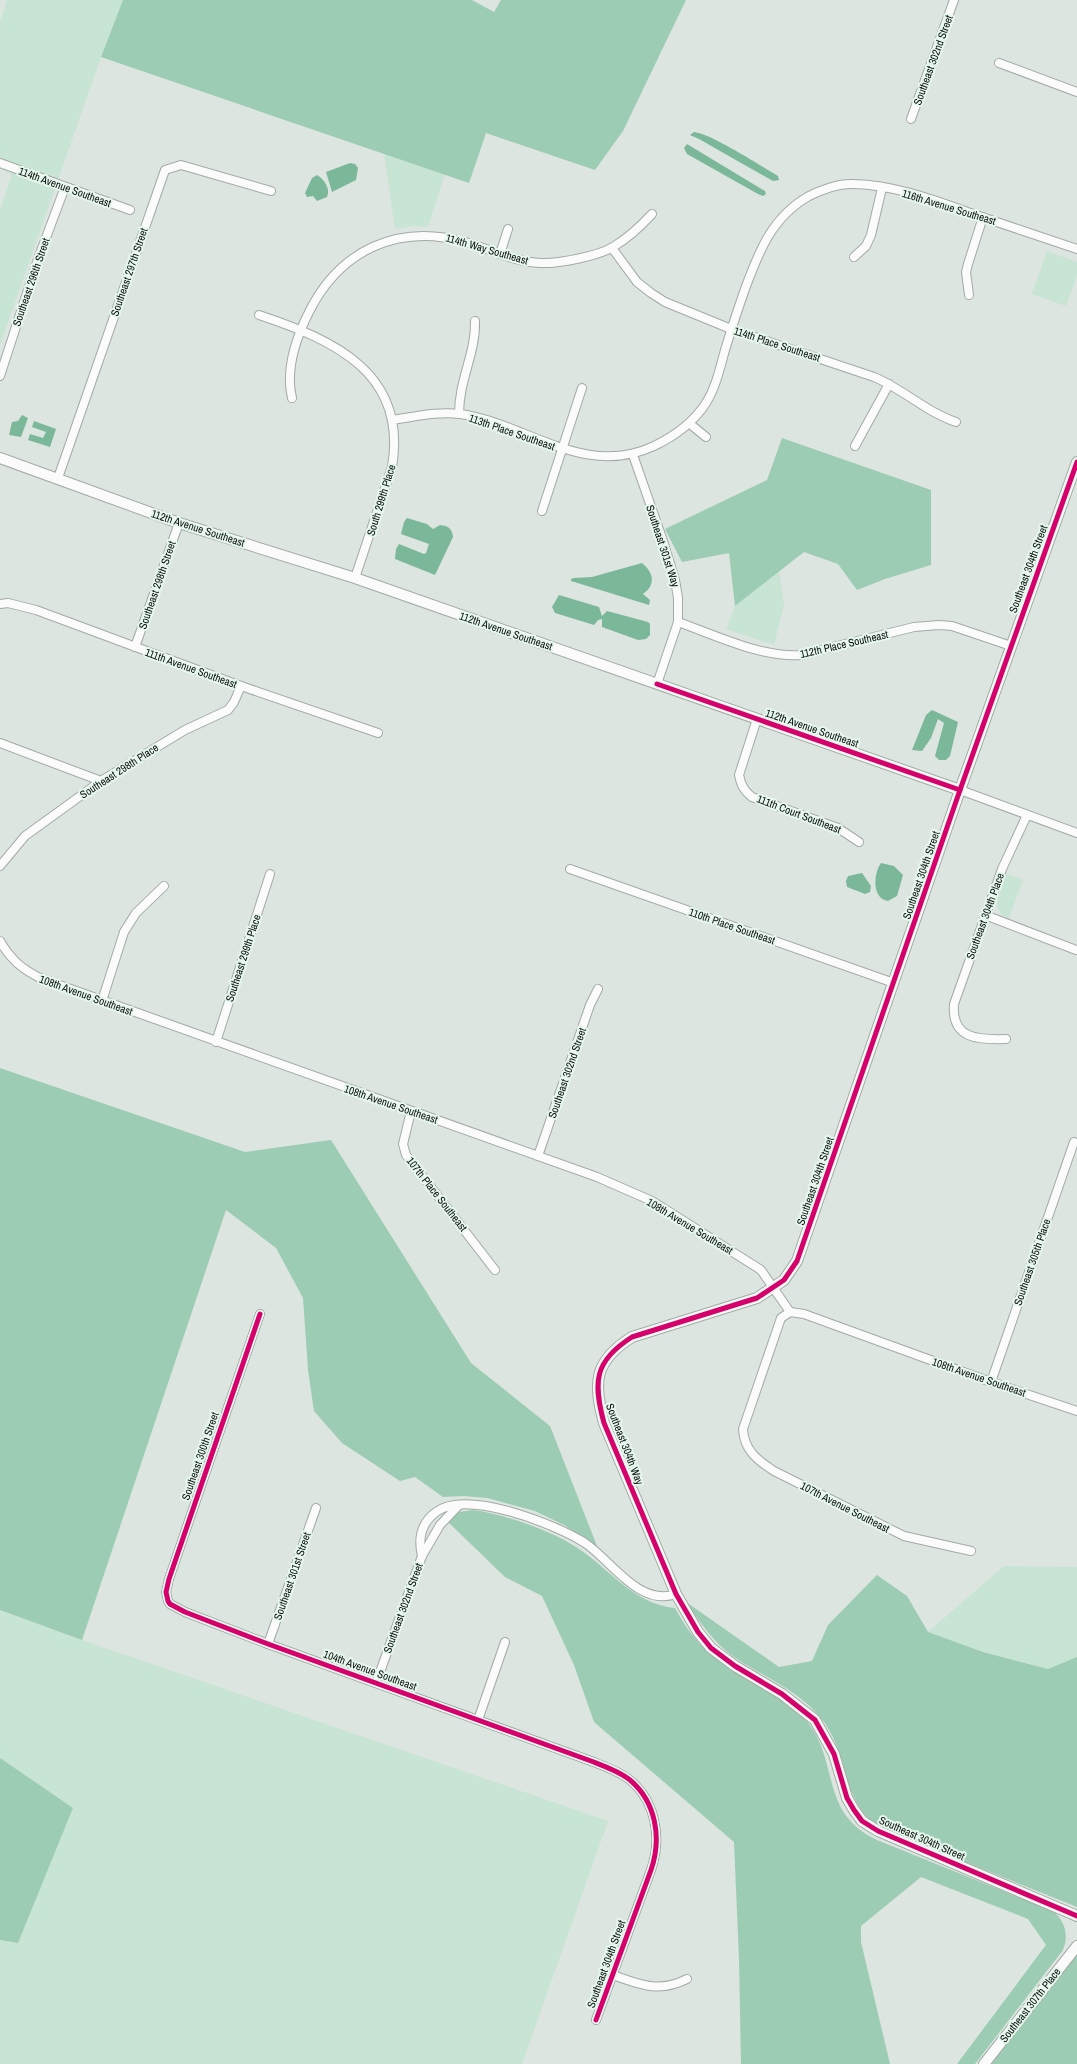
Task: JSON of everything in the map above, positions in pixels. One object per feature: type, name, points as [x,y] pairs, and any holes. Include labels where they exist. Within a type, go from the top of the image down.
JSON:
[{"type":"street","name":"Southeast 302nd Street","points":[[911,119],[954,0]]},
{"type":"street","points":[[1000,64],[1077,92]]},
{"type":"street","name":"114th Avenue Southeast","points":[[0,163],[130,210]]},
{"type":"street","name":"Southeast 297th Street","points":[[58,478],[164,170],[181,164],[271,191]]},
{"type":"street","name":"116th Avenue Southeast","points":[[633,455],[668,439],[690,424],[700,411],[713,388],[731,329],[764,241],[788,211],[818,192],[836,186],[851,184],[882,188],[936,201],[1077,249]]},
{"type":"street","name":"Southeast 296th Street","points":[[0,376],[28,287],[64,187]]},
{"type":"street","points":[[854,257],[866,246],[871,236],[882,188]]},
{"type":"street","name":"114th Way Southeast","points":[[292,398],[288,381],[289,370],[300,329],[314,303],[332,276],[351,259],[378,244],[413,235],[439,236],[465,242],[524,261],[540,263],[573,260],[612,248],[641,226],[652,214]]},
{"type":"street","points":[[969,295],[966,272],[983,217]]},
{"type":"street","points":[[500,254],[508,229]]},
{"type":"street","name":"114th Place Southeast","points":[[612,248],[631,276],[651,293],[677,307],[731,329],[854,369],[890,384],[931,412],[956,422]]},
{"type":"street","name":"South 299th Place","points":[[259,315],[300,329],[334,345],[363,367],[380,391],[392,420],[394,441],[392,467],[356,578]]},
{"type":"street","points":[[459,414],[459,397],[462,382],[476,337],[475,320]]},
{"type":"street","points":[[855,446],[890,384]]},
{"type":"street","points":[[542,510],[563,450],[582,388]]},
{"type":"street","name":"113th Place Southeast","points":[[392,420],[445,413],[459,414],[486,420],[563,450],[604,456],[633,455]]},
{"type":"street","points":[[690,424],[706,437]]},
{"type":"street","name":"Southeast 301st Way","points":[[633,455],[675,580],[679,608],[678,622],[657,684]]},
{"type":"street","name":"112th Avenue Southeast","points":[[0,458],[179,522],[356,578],[960,790],[1077,833]]},
{"type":"street","name":"Southeast 304th Street","points":[[774,1288],[792,1271],[801,1252],[960,790],[1077,462]]},
{"type":"street","name":"Southeast 298th Street","points":[[135,647],[179,522]]},
{"type":"street","name":"111th Avenue Southeast","points":[[2,604],[36,610],[241,686],[378,733]]},
{"type":"street","name":"112th Place Southeast","points":[[678,622],[748,646],[786,656],[801,655],[914,627],[940,624],[952,626],[1011,646]]},
{"type":"street","name":"Southeast 298th Place","points":[[0,866],[25,836],[101,781],[185,730],[228,710],[234,702],[241,686]]},
{"type":"street","name":"111th Court Southeast","points":[[757,719],[739,775],[741,784],[752,797],[838,828],[859,842]]},
{"type":"street","points":[[0,743],[101,781]]},
{"type":"street","name":"Southeast 304th Place","points":[[1006,1040],[989,1040],[964,1033],[958,1028],[954,1020],[954,1004],[1002,869],[1027,815]]},
{"type":"street","name":"110th Place Southeast","points":[[570,869],[894,983]]},
{"type":"street","name":"Southeast 299th Place","points":[[216,1042],[270,874]]},
{"type":"street","points":[[102,1001],[124,932],[136,913],[164,886]]},
{"type":"street","points":[[985,915],[1076,950]]},
{"type":"street","name":"108th Avenue Southeast","points":[[0,941],[15,962],[24,970],[40,978],[596,1177],[652,1201],[761,1270],[774,1288]]},
{"type":"street","name":"Southeast 302nd Street","points":[[538,1156],[588,1012],[598,989]]},
{"type":"street","name":"107th Place Southeast","points":[[411,1111],[403,1144],[406,1155],[495,1270]]},
{"type":"street","name":"Southeast 305th Place","points":[[990,1382],[1074,1142]]},
{"type":"street","points":[[774,1288],[790,1312]]},
{"type":"street","name":"Southeast 304th Way","points":[[676,1594],[604,1423],[598,1399],[597,1384],[600,1372],[606,1359],[615,1348],[632,1337],[757,1298],[774,1288]]},
{"type":"street","name":"108th Avenue Southeast","points":[[790,1312],[804,1314],[990,1382],[1077,1411]]},
{"type":"street","name":"107th Avenue Southeast","points":[[790,1312],[781,1318],[743,1429],[746,1447],[763,1464],[787,1478],[904,1536],[971,1551]]},
{"type":"street","name":"Southeast 300th Street","points":[[170,1604],[166,1595],[169,1579],[260,1314]]},
{"type":"street","points":[[459,1505],[471,1504],[486,1506],[551,1526],[590,1547],[639,1589],[653,1596],[666,1598],[676,1594]]},
{"type":"street","name":"Southeast 302nd Street","points":[[422,1556],[421,1534],[432,1515],[447,1506],[459,1505]]},
{"type":"street","name":"Southeast 302nd Street","points":[[376,1683],[422,1556],[440,1524],[459,1505]]},
{"type":"street","name":"Southeast 301st Street","points":[[268,1644],[316,1508]]},
{"type":"street","name":"Southeast 304th Street","points":[[676,1594],[698,1632],[711,1648],[735,1666],[782,1694],[815,1720],[834,1754],[847,1798],[862,1821],[878,1831],[1077,1916]]},
{"type":"street","name":"104th Avenue Southeast","points":[[170,1604],[268,1644],[566,1752]]},
{"type":"street","points":[[478,1720],[505,1642]]},
{"type":"street","name":"Southeast 304th Street","points":[[566,1752],[619,1773],[630,1780],[641,1791],[649,1804],[654,1817],[657,1840],[655,1859],[596,2020]]},
{"type":"street","name":"Southeast 307th Place","points":[[984,2064],[1077,1946]]},
{"type":"street","points":[[613,1975],[652,1987],[668,1986],[687,1978]]},
{"type":"shaded area","points":[[7,0],[123,0],[101,57],[0,345],[0,210],[12,174],[0,169],[0,21]]},
{"type":"shaded area","points":[[123,0],[472,0],[494,12],[501,0],[686,0],[623,131],[595,170],[486,133],[469,183],[101,57]]},
{"type":"shaded area","points":[[694,132],[711,138],[736,151],[778,176],[779,180],[773,181],[690,135]]},
{"type":"shaded area","points":[[687,144],[765,191],[766,194],[763,196],[758,194],[687,154],[684,148]]},
{"type":"shaded area","points":[[384,153],[445,174],[428,227],[413,226],[395,229]]},
{"type":"shaded area","points":[[350,163],[355,164],[358,168],[356,180],[332,192],[326,172]]},
{"type":"shaded area","points":[[317,175],[324,182],[328,194],[327,197],[317,201],[313,196],[307,197],[305,193],[312,178]]},
{"type":"shaded area","points":[[1047,251],[1077,262],[1077,275],[1066,306],[1032,294]]},
{"type":"shaded area","points":[[22,415],[28,418],[21,437],[9,435],[12,422],[18,421]]},
{"type":"shaded area","points":[[34,421],[56,429],[50,447],[28,440],[30,434],[43,438],[46,432],[32,427]]},
{"type":"shaded area","points":[[782,438],[931,490],[931,565],[885,579],[857,590],[838,564],[804,552],[735,606],[729,553],[682,562],[665,529],[767,480]]},
{"type":"shaded area","points":[[407,518],[427,524],[433,529],[440,525],[449,528],[452,531],[453,537],[435,575],[395,559],[396,549],[399,544],[424,554],[426,553],[429,544],[401,534],[404,522]]},
{"type":"shaded area","points":[[642,563],[649,571],[652,579],[650,587],[643,594],[650,600],[649,605],[571,581],[571,579],[574,578],[592,577]]},
{"type":"shaded area","points":[[779,571],[784,605],[774,645],[726,629],[735,606]]},
{"type":"shaded area","points":[[559,595],[599,607],[602,616],[607,611],[648,622],[650,624],[650,635],[646,639],[638,640],[602,627],[602,619],[598,620],[594,625],[555,613],[552,607]]},
{"type":"shaded area","points":[[932,710],[958,722],[950,756],[946,760],[939,760],[935,756],[944,723],[938,719],[931,738],[922,751],[912,750],[926,715]]},
{"type":"shaded area","points":[[881,863],[894,866],[903,875],[897,896],[888,901],[879,896],[877,891],[875,879]]},
{"type":"shaded area","points":[[862,873],[871,886],[870,892],[865,894],[847,887],[846,881],[848,876]]},
{"type":"shaded area","points":[[1006,874],[1023,879],[1009,919],[1000,913],[996,903]]},
{"type":"shaded area","points":[[0,1068],[245,1152],[331,1140],[471,1363],[550,1426],[597,1546],[564,1525],[535,1511],[487,1498],[463,1496],[443,1497],[415,1477],[400,1481],[342,1443],[314,1411],[308,1370],[303,1298],[276,1248],[226,1210],[82,1640],[0,1610]]},
{"type":"shaded area","points":[[473,1510],[512,1519],[553,1535],[588,1555],[622,1584],[646,1600],[675,1608],[698,1642],[708,1651],[786,1701],[807,1721],[817,1737],[824,1754],[838,1802],[846,1816],[859,1829],[877,1840],[1053,1911],[1057,1915],[1063,1924],[1066,1934],[1063,1950],[975,2064],[957,2064],[1046,1945],[1028,1919],[921,1877],[861,1926],[861,1942],[890,2064],[741,2064],[739,1959],[734,1842],[594,1722],[574,1665],[542,1596],[505,1577],[447,1521],[459,1512]]},
{"type":"shaded area","points":[[1004,1566],[1077,1567],[1077,1657],[1048,1669],[983,1652],[928,1632]]},
{"type":"shaded area","points":[[877,1575],[907,1596],[928,1632],[983,1652],[1048,1669],[1077,1657],[1077,1907],[876,1826],[864,1814],[856,1801],[830,1731],[820,1717],[811,1707],[791,1691],[726,1651],[707,1631],[686,1602],[779,1667],[812,1661],[828,1625]]},
{"type":"shaded area","points":[[0,1610],[82,1640],[608,1821],[522,2064],[0,2064],[0,1940],[18,1943],[73,1808],[0,1758]]},
{"type":"shaded area","points":[[0,1758],[73,1808],[18,1943],[0,1940]]},
{"type":"shaded area","points":[[1077,1953],[1077,2064],[988,2064]]},
{"type":"cycle path","points":[[1077,462],[960,790],[797,1261],[784,1280],[757,1298],[632,1337],[619,1346],[610,1355],[604,1364],[598,1384],[598,1396],[604,1423],[676,1594],[698,1632],[711,1648],[735,1666],[782,1694],[815,1720],[834,1754],[847,1798],[862,1821],[878,1831],[1077,1916]]},
{"type":"cycle path","points":[[657,684],[960,790]]},
{"type":"cycle path","points":[[260,1314],[169,1579],[166,1592],[168,1601],[170,1604],[185,1612],[268,1644],[591,1761],[616,1771],[630,1780],[639,1789],[651,1810],[656,1833],[656,1846],[651,1870],[596,2020]]}]
